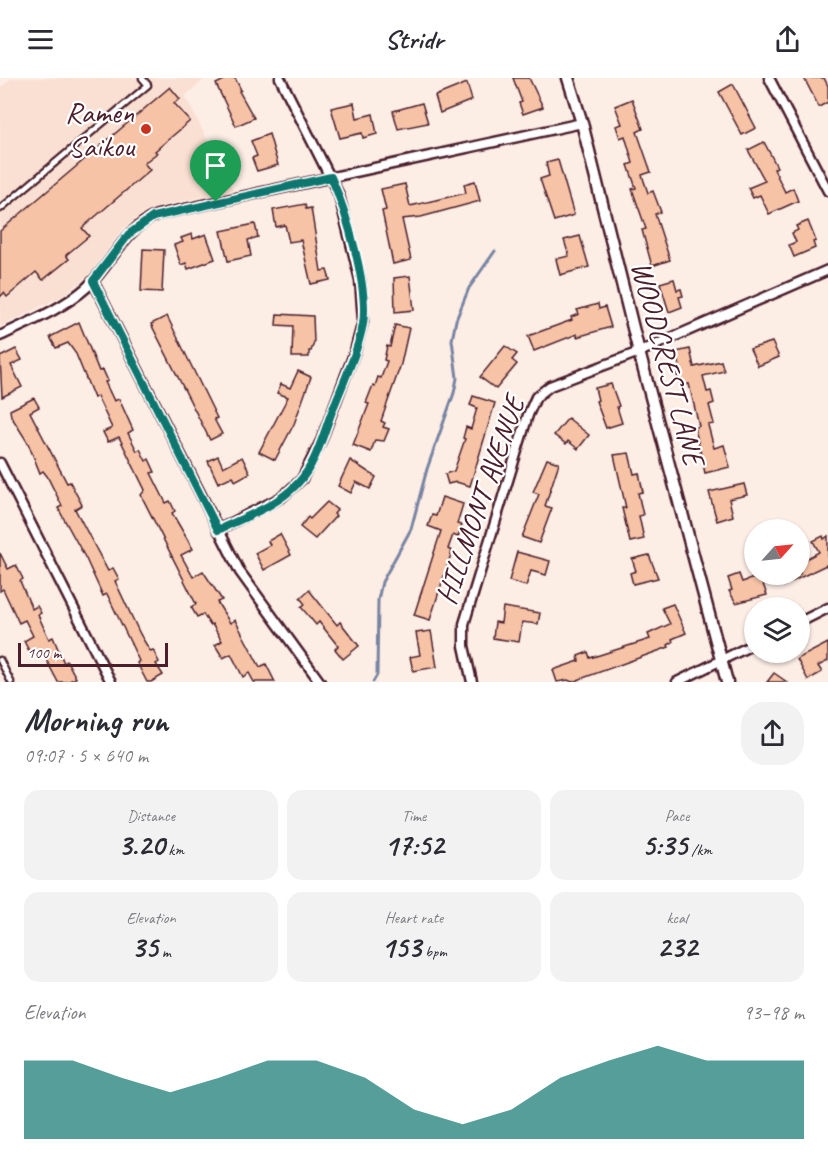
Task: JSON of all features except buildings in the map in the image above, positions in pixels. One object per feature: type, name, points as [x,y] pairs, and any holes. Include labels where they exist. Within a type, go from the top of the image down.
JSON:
[{"type":"street","points":[[218,530],[282,497],[302,478],[314,459],[355,351],[363,321],[363,298],[345,214],[331,177],[280,78]]},
{"type":"street","name":"WOODCREST LANE","points":[[568,78],[582,123],[639,352],[727,682]]},
{"type":"street","points":[[769,78],[828,191]]},
{"type":"street","points":[[0,336],[67,302],[93,281],[129,234],[153,217],[582,123]]},
{"type":"street","name":"HILLMONT AVENUE","points":[[472,682],[464,646],[464,624],[532,404],[548,387],[639,352],[828,270]]},
{"type":"street","points":[[93,281],[246,581],[320,682]]},
{"type":"street","points":[[0,463],[111,682]]},
{"type":"street","points":[[810,617],[828,608]]},
{"type":"street","points":[[677,682],[744,649]]},
{"type":"lane","points":[[0,209],[148,85],[142,78]]},
{"type":"lane","points":[[0,660],[11,682]]},
{"type":"shaded area","points":[[12,78],[206,78],[185,96],[233,190],[170,204],[144,213],[123,229],[87,277],[62,296],[0,327],[0,88]]},
{"type":"waterway","points":[[373,682],[377,675],[378,600],[382,582],[411,529],[427,469],[454,393],[457,378],[452,340],[456,320],[469,288],[495,251]]},
{"type":"place","name":"Ramen Saikou","points":[[146,129]]},
{"type":"route","points":[[331,177],[345,214],[364,307],[355,351],[314,459],[305,475],[282,497],[218,530],[93,281],[107,267],[126,237],[144,222],[163,214],[216,202],[331,177]]}]
